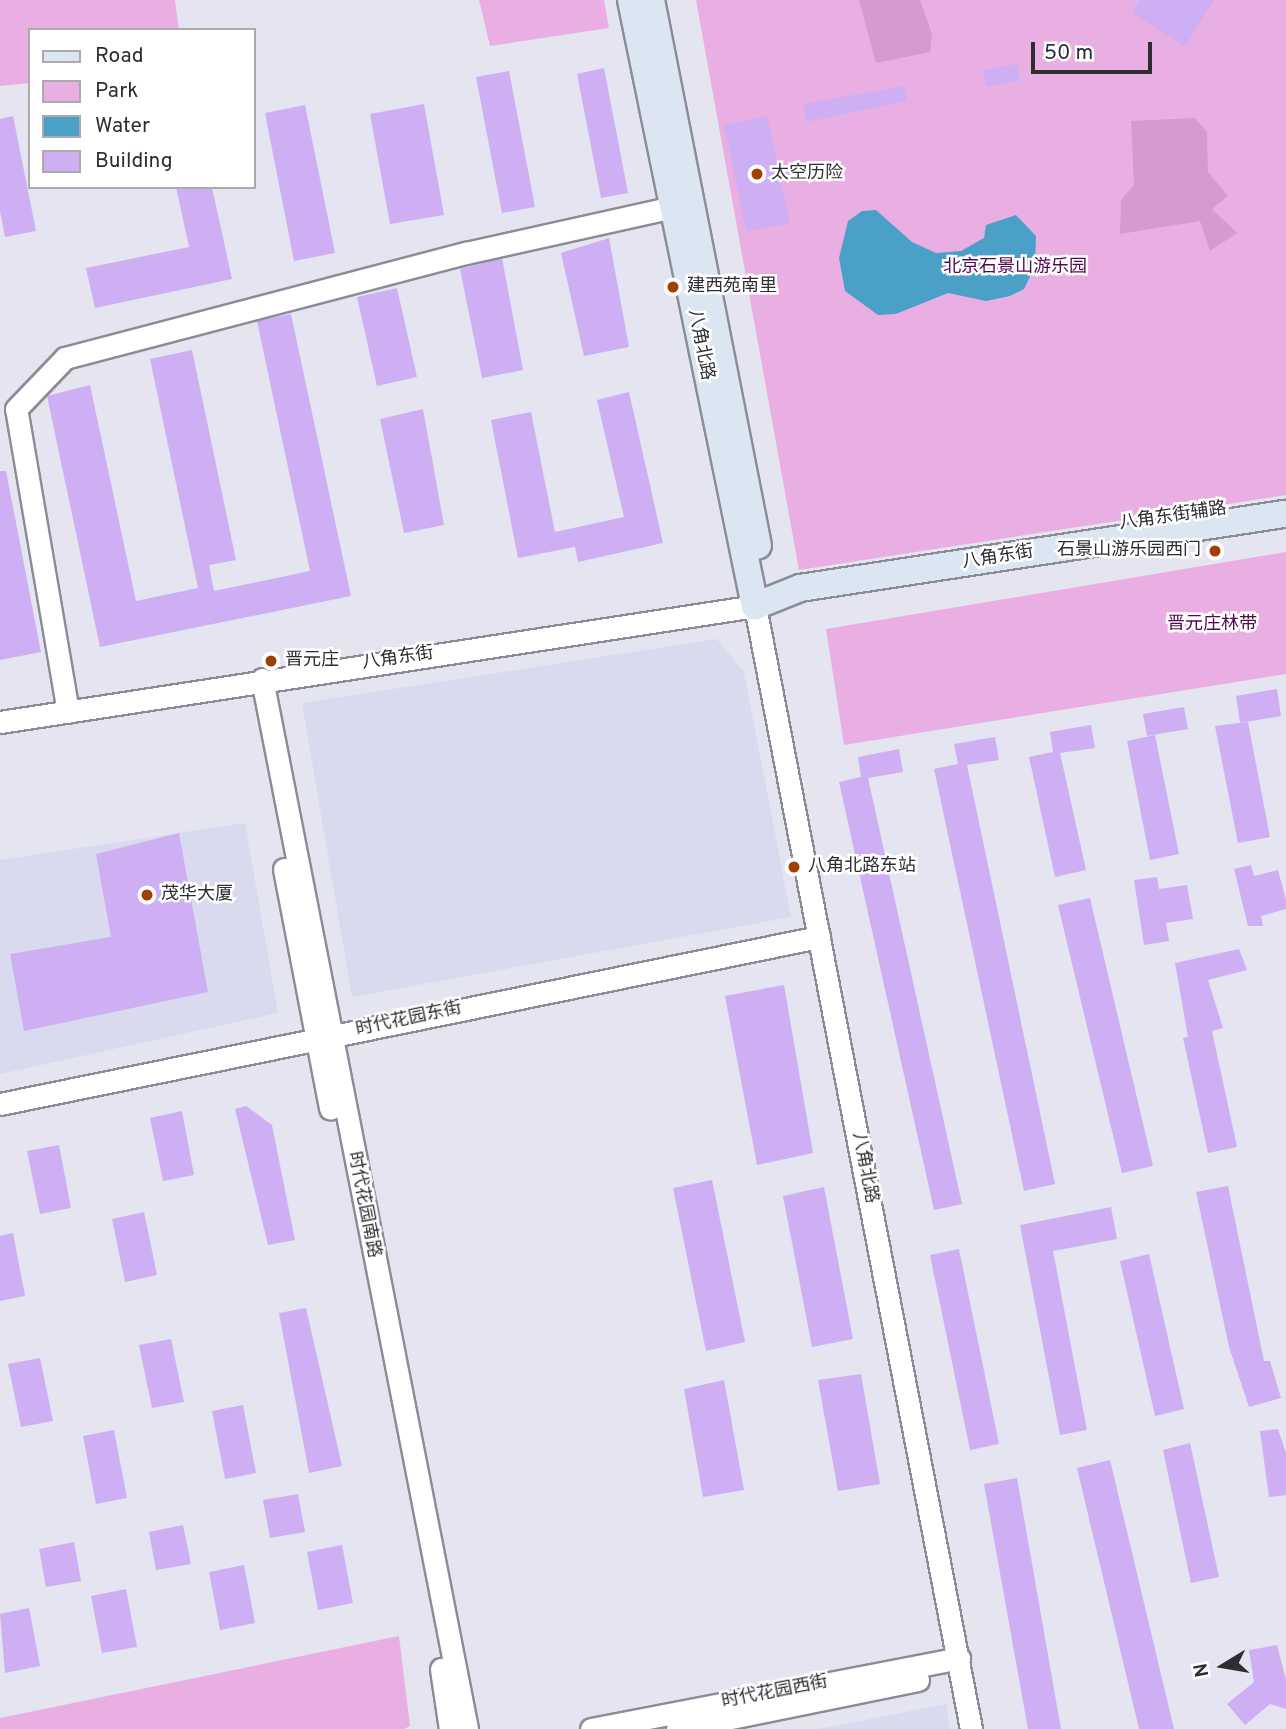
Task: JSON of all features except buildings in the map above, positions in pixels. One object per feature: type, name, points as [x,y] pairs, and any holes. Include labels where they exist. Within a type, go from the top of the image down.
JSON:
[{"type":"main road","name":"八角北路","points":[[631,0],[755,606]]},
{"type":"main road","name":"八角北路","points":[[651,0],[763,571],[755,606]]},
{"type":"main road","name":"八角东街辅路","points":[[897,573],[1013,540],[1286,500]]},
{"type":"main road","name":"八角东街","points":[[755,606],[800,588],[1286,514]]},
{"type":"main road","name":"八角东街","points":[[755,606],[1286,529]]},
{"type":"street","points":[[68,712],[8,407],[65,358],[466,253],[673,207]]},
{"type":"street","name":"八角东街","points":[[0,722],[255,680],[755,606]]},
{"type":"street","name":"八角北路","points":[[755,606],[971,1729]]},
{"type":"street","name":"时代花园南路","points":[[255,680],[430,1600],[450,1729]]},
{"type":"street","name":"时代花园东街","points":[[0,1104],[819,937]]},
{"type":"street","name":"时代花园南路","points":[[323,1038],[467,1729]]},
{"type":"street","name":"时代花园西街","points":[[591,1729],[960,1664]]},
{"type":"street","name":"时代花园西街","points":[[677,1729],[960,1664]]},
{"type":"shaded area","points":[[859,0],[920,0],[932,34],[930,52],[876,63]]},
{"type":"shaded area","points":[[1195,118],[1207,132],[1208,172],[1228,196],[1212,209],[1237,233],[1210,251],[1200,221],[1120,234],[1121,200],[1134,185],[1131,121]]},
{"type":"shaded area","points":[[717,639],[744,672],[791,917],[352,997],[302,703]]},
{"type":"shaded area","points":[[245,823],[278,1013],[0,1074],[0,860]]},
{"type":"shaded area","points":[[946,1704],[950,1729],[819,1729]]},
{"type":"green space","points":[[0,0],[175,0],[179,28],[28,28],[28,83],[0,86]]},
{"type":"green space","points":[[479,0],[604,0],[609,28],[490,46]]},
{"type":"green space","name":"北京石景山游乐园","points":[[696,0],[1286,0],[1286,495],[799,570]]},
{"type":"green space","name":"晋元庄林带","points":[[1286,552],[1286,674],[844,745],[826,629]]},
{"type":"green space","points":[[399,1636],[410,1726],[404,1729],[0,1729],[0,1718]]},
{"type":"water","points":[[876,210],[912,242],[936,253],[961,251],[984,238],[986,225],[1016,215],[1036,236],[1035,266],[1024,289],[1010,296],[986,301],[948,293],[896,314],[878,315],[845,291],[839,258],[848,221],[862,211]]},
{"type":"place","name":"太空历险","points":[[757,174]]},
{"type":"place","name":"建西苑南里","points":[[673,287]]},
{"type":"place","name":"石景山游乐园西门","points":[[1215,551]]},
{"type":"place","name":"晋元庄","points":[[271,661]]},
{"type":"place","name":"八角北路东站","points":[[794,867]]},
{"type":"place","name":"茂华大厦","points":[[147,895]]}]
